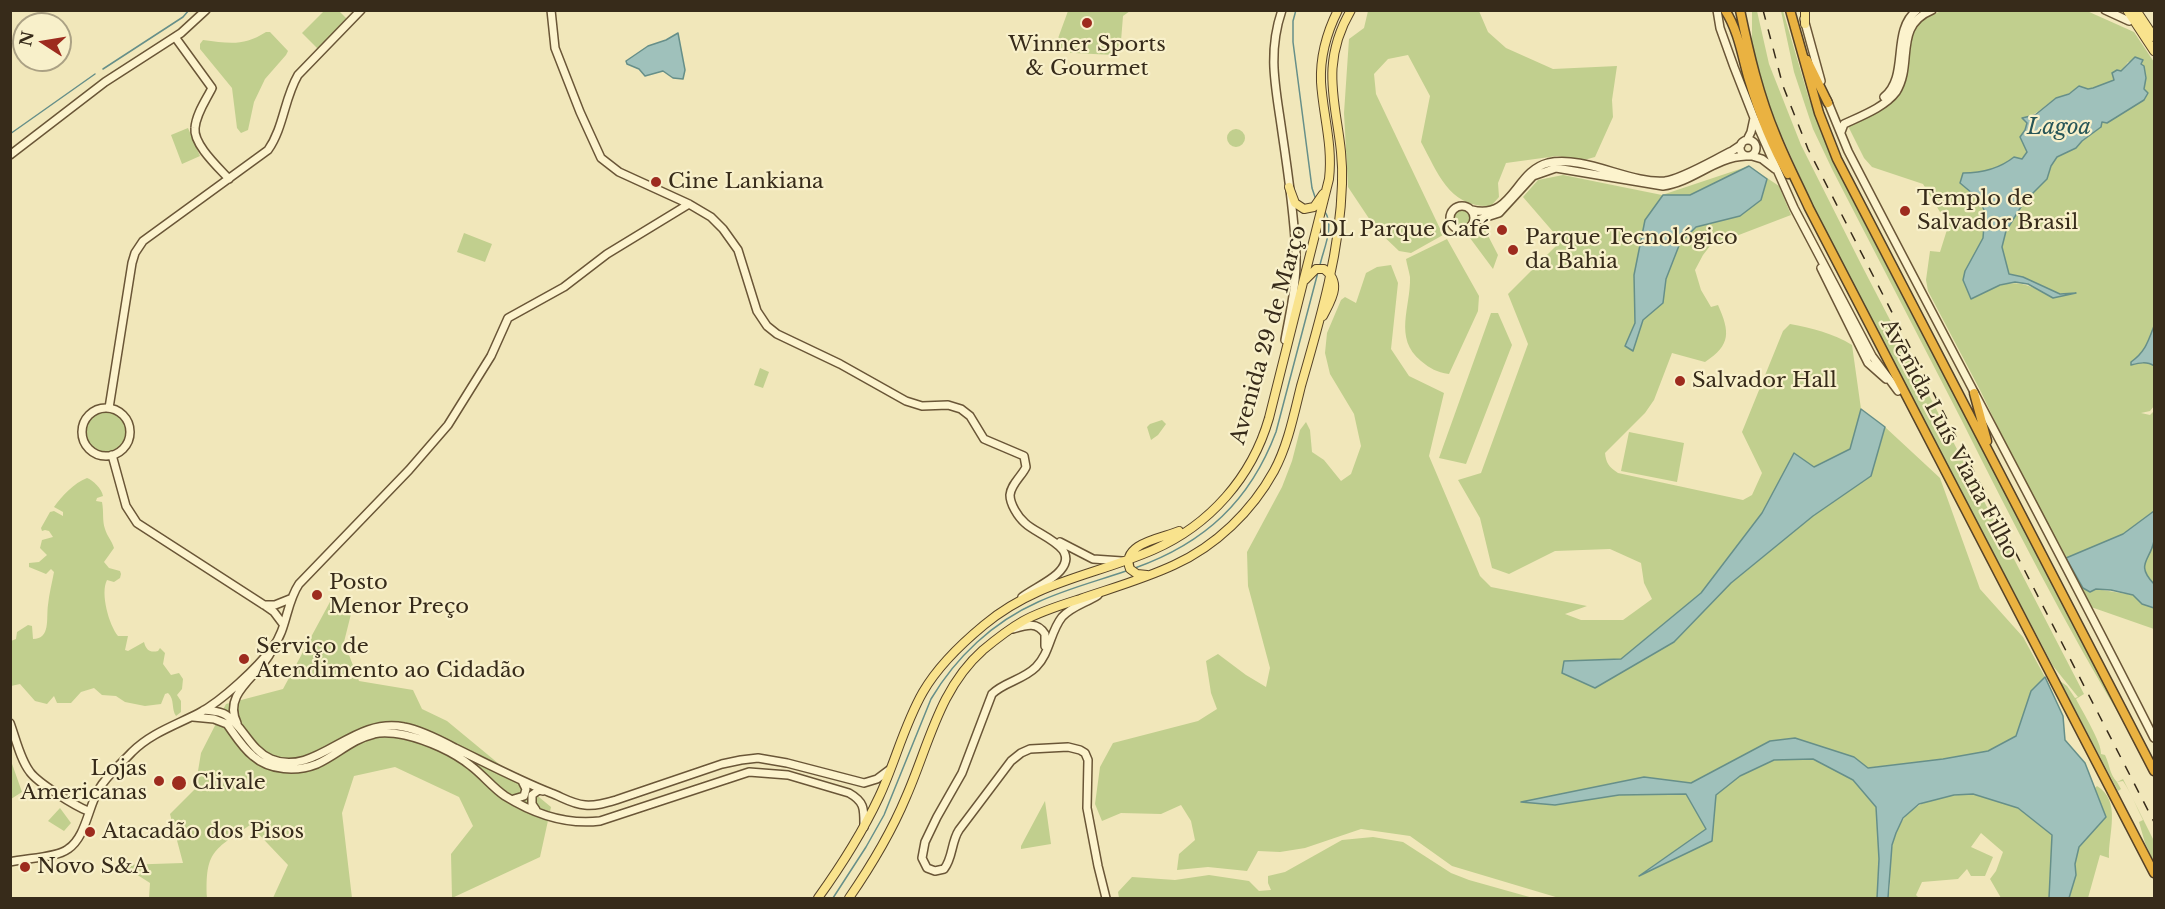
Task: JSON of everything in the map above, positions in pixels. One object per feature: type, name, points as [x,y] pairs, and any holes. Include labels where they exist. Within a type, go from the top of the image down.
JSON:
[{"type":"highway","name":"Avenida Luís Viana Filho","points":[[1740,10],[1765,107],[1809,208],[2154,873]]},
{"type":"highway","name":"Avenida Luís Viana Filho","points":[[1790,10],[1819,113],[1837,159],[2154,771]]},
{"type":"highway","points":[[1723,11],[1737,34],[1748,77],[1767,133],[1782,165],[1809,208]]},
{"type":"highway","points":[[1797,38],[1828,103]]},
{"type":"highway","points":[[1898,391],[1929,439]]},
{"type":"highway","points":[[1974,393],[1992,459]]},
{"type":"main road","points":[[10,155],[105,82],[175,37],[206,10]]},
{"type":"main road","points":[[109,408],[135,252],[143,241],[268,150],[277,133],[291,88],[298,75],[361,10]]},
{"type":"main road","points":[[551,10],[554,45],[601,158],[628,177],[689,204],[711,217],[732,240],[740,256],[757,311],[767,326],[777,334],[840,364],[906,401],[922,406],[948,405],[962,408],[970,416],[984,439],[1024,456],[1026,467],[1012,488],[1010,497],[1023,521],[1061,547],[1064,554],[1064,564],[1058,574],[998,614],[969,638],[933,676],[913,712],[892,766],[864,827],[819,897]]},
{"type":"main road","points":[[1279,374],[1296,273],[1290,187],[1272,65],[1273,49],[1282,10]]},
{"type":"main road","name":"Avenida 29 de Março","points":[[1125,560],[1141,544],[1198,524],[1227,497],[1251,463],[1265,432],[1329,179],[1330,146],[1321,72],[1327,37],[1338,10]]},
{"type":"main road","name":"Avenida 29 de Março","points":[[849,898],[879,851],[901,808],[949,689],[974,659],[1008,631],[1042,612],[1149,576],[1188,558],[1211,543],[1240,517],[1274,471],[1311,351],[1334,293],[1334,282],[1329,272],[1341,214],[1343,182],[1342,154],[1333,103],[1331,73],[1337,39],[1351,10]]},
{"type":"main road","points":[[1803,10],[1805,24]]},
{"type":"main road","points":[[1832,113],[1839,118],[1848,119],[1876,104],[1888,94],[1896,78],[1904,33],[1910,16],[1917,10]]},
{"type":"main road","points":[[1910,16],[1932,10]]},
{"type":"main road","points":[[2105,10],[2140,29]]},
{"type":"main road","points":[[2120,10],[2129,21]]},
{"type":"main road","points":[[2127,10],[2154,51]]},
{"type":"main road","points":[[2136,10],[2154,37]]},
{"type":"main road","name":"Avenida Luís Viana Filho","points":[[1723,11],[1720,28],[1754,118],[1794,208],[1872,356],[1898,391]]},
{"type":"main road","points":[[1841,135],[1844,124],[1885,102],[1896,92],[1901,79],[1910,16]]},
{"type":"main road","name":"Avenida Luís Viana Filho","points":[[1805,24],[1828,103],[1841,135],[2153,734]]},
{"type":"main road","points":[[175,37],[212,88],[196,120],[195,132],[201,147],[229,179]]},
{"type":"main road","points":[[1754,118],[1751,132],[1741,151],[1767,162],[1780,176]]},
{"type":"main road","points":[[1752,141],[1756,144],[1756,150],[1749,156],[1730,158],[1676,184],[1663,186],[1565,168],[1548,169],[1533,176],[1499,213],[1474,221],[1468,229],[1455,228],[1451,222],[1452,212],[1457,206],[1486,212],[1496,209],[1506,201],[1530,172],[1546,164],[1564,162],[1647,179],[1668,181],[1752,141]]},
{"type":"main road","points":[[1290,187],[1295,203],[1301,208],[1309,209],[1317,204],[1329,179]]},
{"type":"main road","points":[[241,731],[232,711],[236,695],[267,661],[283,624],[290,599],[304,577],[409,470],[447,425],[491,356],[508,318],[564,287],[607,254],[689,204]]},
{"type":"main road","points":[[1472,210],[1474,221]]},
{"type":"main road","points":[[1301,287],[1310,274],[1321,268],[1329,272]]},
{"type":"main road","points":[[109,408],[125,417],[130,433],[122,449],[112,455],[99,455],[90,450],[85,443],[82,434],[84,424],[91,414],[99,409],[109,408]]},
{"type":"main road","points":[[112,455],[126,506],[137,523],[264,605],[274,609],[283,624]]},
{"type":"main road","points":[[1034,529],[1087,557],[1100,561],[1125,560]]},
{"type":"main road","points":[[1125,560],[1133,572],[1149,576]]},
{"type":"main road","points":[[1018,600],[1125,560]]},
{"type":"main road","points":[[1105,591],[1072,608],[1064,615],[1058,623],[1042,661],[1031,672],[992,694],[963,772],[937,817],[922,854],[923,862],[931,870],[944,869],[949,860],[955,836],[1016,756],[1030,749],[1075,748],[1085,753],[1088,760],[1087,808],[1106,898]]},
{"type":"main road","points":[[274,609],[290,599]]},
{"type":"main road","points":[[1008,631],[1033,625],[1043,630],[1045,634],[1043,650],[1031,672]]},
{"type":"main road","points":[[10,862],[64,852],[73,845],[104,782],[141,744],[204,710],[225,694],[274,646]]},
{"type":"main road","points":[[204,710],[226,715],[253,747],[265,756],[288,763],[311,759],[363,730],[387,725],[405,727],[548,792],[584,805],[602,804],[722,764],[758,758],[864,783],[879,778],[892,766]]},
{"type":"main road","points":[[190,717],[222,721],[254,757],[284,769],[317,764],[346,745],[373,734],[384,732],[406,735],[452,754],[470,765],[506,797],[539,813],[568,822],[600,821],[749,772],[772,772],[849,793],[859,798],[863,809],[864,827]]},
{"type":"main road","points":[[10,723],[23,760],[30,772],[39,781],[70,801],[89,810]]},
{"type":"main road","points":[[506,797],[517,800],[524,796],[525,783],[519,778]]},
{"type":"main road","points":[[539,813],[532,804],[532,795],[539,790],[548,792]]},
{"type":"main road","points":[[79,806],[94,799]]},
{"type":"main road","points":[[79,806],[81,830]]},
{"type":"green space","points":[[324,11],[339,11],[347,19],[318,49],[302,33]]},
{"type":"green space","points":[[1068,11],[1130,11],[1123,16],[1121,41],[1114,55],[1053,52]]},
{"type":"green space","points":[[1368,11],[1479,11],[1488,32],[1506,48],[1553,69],[1617,66],[1612,100],[1613,117],[1595,157],[1584,160],[1557,156],[1506,163],[1498,183],[1499,197],[1491,206],[1465,201],[1447,186],[1421,142],[1430,96],[1408,55],[1388,59],[1374,74],[1376,94],[1443,235],[1411,253],[1399,251],[1376,229],[1348,187],[1344,113],[1349,39],[1364,28]]},
{"type":"green space","points":[[1752,11],[1757,11],[1769,64],[1801,145],[2084,694],[2076,699],[2095,735],[2101,754],[2105,755],[2112,775],[2121,789],[2118,791],[2060,681],[2067,686],[2075,698],[2078,697],[2053,666],[1823,229],[1770,109],[1752,47]]},
{"type":"green space","points":[[1781,11],[1783,11],[1809,99],[1841,178],[2127,728],[2041,575],[1833,171],[1813,129],[1794,72]]},
{"type":"green space","points":[[1943,11],[2087,11],[2134,32],[2154,62],[2154,326],[2146,346],[2131,364],[2146,363],[2154,366],[2154,406],[2150,411],[2141,413],[2150,415],[2154,411],[2154,511],[2123,534],[2066,558],[2096,589],[2133,595],[2142,604],[2154,608],[2154,629],[2091,607],[2042,520],[1981,392],[1928,291],[1926,280],[1930,251],[1940,252],[1951,217],[1940,212],[1923,184],[1872,167],[1864,158],[1848,126],[1882,108],[1899,93],[1905,81],[1911,34],[1927,17]],"holes":[[[2143,60],[2141,65],[2146,78],[2144,89],[2101,122],[2101,127],[2076,148],[2057,157],[2047,179],[2024,202],[2006,231],[2002,248],[2009,274],[2055,292],[2071,294],[2053,298],[2041,291],[2012,283],[1994,287],[1971,298],[1965,271],[1983,238],[1985,212],[1979,199],[1963,186],[1967,173],[1979,173],[1992,169],[2014,157],[2021,159],[2027,152],[2023,143],[2027,123],[2023,118],[2034,114],[2079,86],[2088,89],[2114,80],[2112,73],[2121,71],[2128,62]]]},
{"type":"green space","points":[[270,32],[288,51],[265,79],[254,102],[248,130],[241,133],[237,128],[232,88],[200,49],[200,44],[203,40],[243,42]]},
{"type":"green space","points":[[188,128],[200,156],[182,164],[171,135]]},
{"type":"green space","points":[[1236,129],[1242,132],[1245,138],[1242,144],[1236,147],[1230,144],[1227,138],[1230,132]]},
{"type":"green space","points":[[1749,166],[1779,186],[1791,215],[1710,246],[1703,255],[1695,270],[1701,290],[1711,307],[1718,305],[1722,315],[1726,330],[1724,344],[1714,356],[1705,362],[1672,353],[1654,400],[1645,413],[1605,453],[1606,460],[1610,467],[1618,473],[1743,500],[1752,495],[1762,473],[1742,432],[1783,331],[1790,324],[1830,334],[1852,345],[1861,409],[1850,449],[1813,467],[1794,453],[1762,513],[1701,593],[1621,659],[1564,661],[1595,688],[1674,642],[1731,583],[1813,516],[1871,476],[1885,427],[1940,478],[1980,589],[2023,637],[2045,677],[2031,691],[2016,736],[1988,751],[1867,768],[1854,757],[1794,738],[1770,741],[1691,783],[1644,777],[1524,802],[1555,805],[1619,795],[1686,794],[1706,829],[1643,873],[1711,841],[1716,795],[1740,776],[1774,760],[1813,759],[1853,780],[1876,807],[1879,859],[1877,898],[1559,898],[1452,866],[1410,836],[1361,829],[1305,848],[1280,852],[1258,851],[1247,871],[1208,867],[1177,870],[1179,854],[1195,840],[1191,821],[1181,805],[1161,814],[1121,813],[1102,821],[1095,804],[1100,767],[1113,743],[1198,721],[1217,709],[1211,693],[1206,661],[1218,654],[1266,687],[1270,668],[1248,586],[1247,552],[1282,487],[1300,430],[1306,422],[1310,430],[1312,452],[1324,460],[1341,481],[1351,474],[1361,446],[1354,414],[1330,374],[1325,353],[1327,333],[1341,300],[1345,297],[1356,303],[1366,273],[1377,267],[1391,265],[1398,283],[1391,349],[1409,376],[1444,393],[1429,456],[1480,576],[1491,587],[1587,606],[1565,614],[1581,620],[1623,620],[1652,599],[1644,583],[1641,563],[1610,549],[1555,551],[1509,574],[1492,568],[1480,518],[1458,480],[1481,473],[1528,344],[1508,294],[1561,241],[1523,197],[1538,180],[1563,175],[1662,195]]},
{"type":"green space","points":[[1462,208],[1469,211],[1472,218],[1469,225],[1462,228],[1455,225],[1452,218],[1455,211]]},
{"type":"green space","points":[[1483,226],[1498,255],[1493,269],[1470,238]]},
{"type":"green space","points":[[464,233],[492,244],[485,262],[457,252]]},
{"type":"green space","points":[[1447,239],[1479,296],[1478,311],[1449,374],[1434,370],[1421,361],[1413,352],[1405,332],[1410,288],[1406,259]]},
{"type":"green space","points":[[1491,313],[1498,313],[1512,345],[1466,464],[1439,458]]},
{"type":"green space","points":[[760,368],[769,372],[763,388],[754,385]]},
{"type":"green space","points":[[106,412],[120,418],[126,432],[120,446],[106,452],[92,446],[86,432],[92,418]]},
{"type":"green space","points":[[1162,420],[1166,424],[1151,440],[1147,427]]},
{"type":"green space","points":[[1629,432],[1684,443],[1677,482],[1621,471]]},
{"type":"green space","points":[[87,478],[97,485],[102,493],[103,496],[97,498],[96,501],[102,502],[104,526],[114,548],[104,562],[109,568],[120,571],[121,574],[120,578],[114,582],[107,580],[104,593],[106,609],[118,636],[128,636],[125,650],[128,651],[144,642],[146,647],[153,652],[160,648],[165,653],[163,664],[171,675],[179,673],[183,679],[182,689],[177,695],[181,701],[181,712],[176,716],[172,698],[168,693],[165,694],[161,704],[145,706],[125,702],[116,696],[102,695],[94,688],[81,692],[71,703],[57,703],[54,696],[47,704],[35,701],[20,684],[11,686],[11,641],[16,639],[17,632],[28,625],[32,626],[33,639],[43,636],[46,627],[54,572],[51,569],[46,574],[29,567],[29,563],[39,562],[47,555],[40,548],[42,540],[53,537],[49,531],[42,531],[41,528],[50,512],[54,511],[63,516],[63,512],[54,507],[69,490]]},
{"type":"green space","points":[[2154,543],[2154,584],[2145,569],[2145,559]]},
{"type":"green space","points":[[331,600],[352,610],[344,642],[359,681],[413,690],[422,709],[447,721],[551,807],[540,857],[452,898],[451,854],[473,826],[459,797],[395,767],[354,776],[342,813],[352,898],[273,898],[288,865],[250,825],[214,853],[208,870],[207,898],[149,898],[150,883],[122,865],[183,863],[170,814],[195,789],[201,753],[226,704],[283,689]]},
{"type":"green space","points":[[11,761],[22,792],[10,799]]},
{"type":"green space","points":[[2097,786],[2105,792],[2112,809],[2109,858],[2100,855],[2088,898],[2069,898],[2076,875],[2075,864],[2079,847],[2106,817],[2095,788]]},
{"type":"green space","points":[[1973,794],[2018,808],[2052,835],[2049,898],[2001,898],[1990,879],[1996,871],[2003,852],[1981,833],[1971,847],[1993,857],[1985,876],[1971,876],[1967,869],[1958,879],[1922,882],[1916,895],[1919,898],[1888,898],[1892,847],[1904,819],[1913,809],[1925,803],[1955,795]]},
{"type":"green space","points":[[2133,800],[2154,841],[2154,862],[2139,822],[2143,820]]},
{"type":"green space","points":[[1045,801],[1051,844],[1021,849],[1021,846]]},
{"type":"green space","points":[[60,808],[71,823],[64,831],[48,821]]},
{"type":"green space","points":[[1373,837],[1403,842],[1451,873],[1533,898],[1119,898],[1118,892],[1132,877],[1175,880],[1209,875],[1249,881],[1259,891],[1271,890],[1268,876],[1285,872],[1342,840]]},
{"type":"water","points":[[678,33],[685,70],[683,79],[673,78],[663,71],[645,76],[639,69],[627,64],[626,61],[648,46]]},
{"type":"water","name":"Lagoa","points":[[2135,57],[2143,60],[2141,64],[2144,66],[2146,78],[2144,89],[2148,93],[2144,100],[2107,123],[2102,122],[2101,127],[2076,148],[2057,157],[2047,179],[2024,202],[2006,231],[2002,247],[2009,274],[2023,277],[2060,294],[2076,293],[2053,298],[2028,284],[2015,282],[2000,285],[1971,299],[1963,280],[1965,271],[1983,238],[1985,212],[1979,199],[1960,183],[1963,173],[1990,169],[2014,157],[2022,159],[2027,152],[2020,137],[2027,123],[2022,118],[2035,115],[2056,98],[2069,94],[2079,86],[2088,89],[2114,80],[2112,73],[2117,70],[2121,71]]},
{"type":"water","points":[[1749,166],[1767,179],[1761,200],[1740,216],[1696,227],[1680,243],[1666,279],[1663,303],[1643,320],[1633,351],[1625,346],[1635,323],[1634,275],[1645,220],[1663,195],[1690,195]]},
{"type":"water","points":[[2154,326],[2154,366],[2146,363],[2131,365],[2131,362],[2146,346]]},
{"type":"water","points":[[1861,409],[1885,427],[1871,476],[1813,516],[1731,583],[1674,642],[1595,688],[1562,673],[1564,661],[1621,659],[1701,593],[1762,513],[1794,453],[1814,467],[1850,449]]},
{"type":"water","points":[[2154,511],[2155,537],[2145,563],[2145,572],[2154,584],[2154,608],[2142,604],[2133,595],[2111,590],[2096,589],[2090,592],[2083,588],[2066,558],[2123,534]]},
{"type":"water","points":[[2045,677],[2063,716],[2065,740],[2085,763],[2106,817],[2079,847],[2075,864],[2076,875],[2069,898],[2049,898],[2052,835],[2018,808],[1973,794],[1954,795],[1919,804],[1903,818],[1892,845],[1888,898],[1877,898],[1879,859],[1876,807],[1853,780],[1813,759],[1774,760],[1740,776],[1716,795],[1712,841],[1639,876],[1706,829],[1686,794],[1619,795],[1555,805],[1521,802],[1644,777],[1691,783],[1770,741],[1795,738],[1854,757],[1868,768],[1988,751],[2016,736],[2031,691]]},
{"type":"waterway","points":[[103,69],[183,17],[189,10]]},
{"type":"waterway","points":[[1296,10],[1293,21],[1293,42],[1315,197]]},
{"type":"waterway","points":[[10,134],[95,74]]},
{"type":"waterway","points":[[1320,265],[1329,231],[1325,212]]},
{"type":"waterway","points":[[1135,568],[1160,558],[1204,532],[1238,499],[1253,479],[1276,432],[1318,272]]},
{"type":"waterway","points":[[833,898],[884,815],[931,699],[964,655],[991,630],[1022,610],[1059,593],[1126,571]]},
{"type":"railway","points":[[1763,10],[1783,86],[1808,149],[2154,822]]},
{"type":"place","name":"Winner Sports & Gourmet","points":[[1087,23]]},
{"type":"place","name":"Cine Lankiana","points":[[656,182]]},
{"type":"place","name":"Templo de Salvador Brasil","points":[[1905,211]]},
{"type":"place","name":"DL Parque Café","points":[[1502,230]]},
{"type":"place","name":"Parque Tecnológico da Bahia","points":[[1513,250]]},
{"type":"place","name":"Salvador Hall","points":[[1680,381]]},
{"type":"place","name":"Posto Menor Preço","points":[[317,595]]},
{"type":"place","name":"Serviço de Atendimento ao Cidadão","points":[[244,659]]},
{"type":"place","name":"Lojas Americanas","points":[[159,781]]},
{"type":"place","name":"Clivale","points":[[179,783]]},
{"type":"place","name":"Atacadão dos Pisos","points":[[90,832]]},
{"type":"place","name":"Novo S&A","points":[[25,867]]}]
